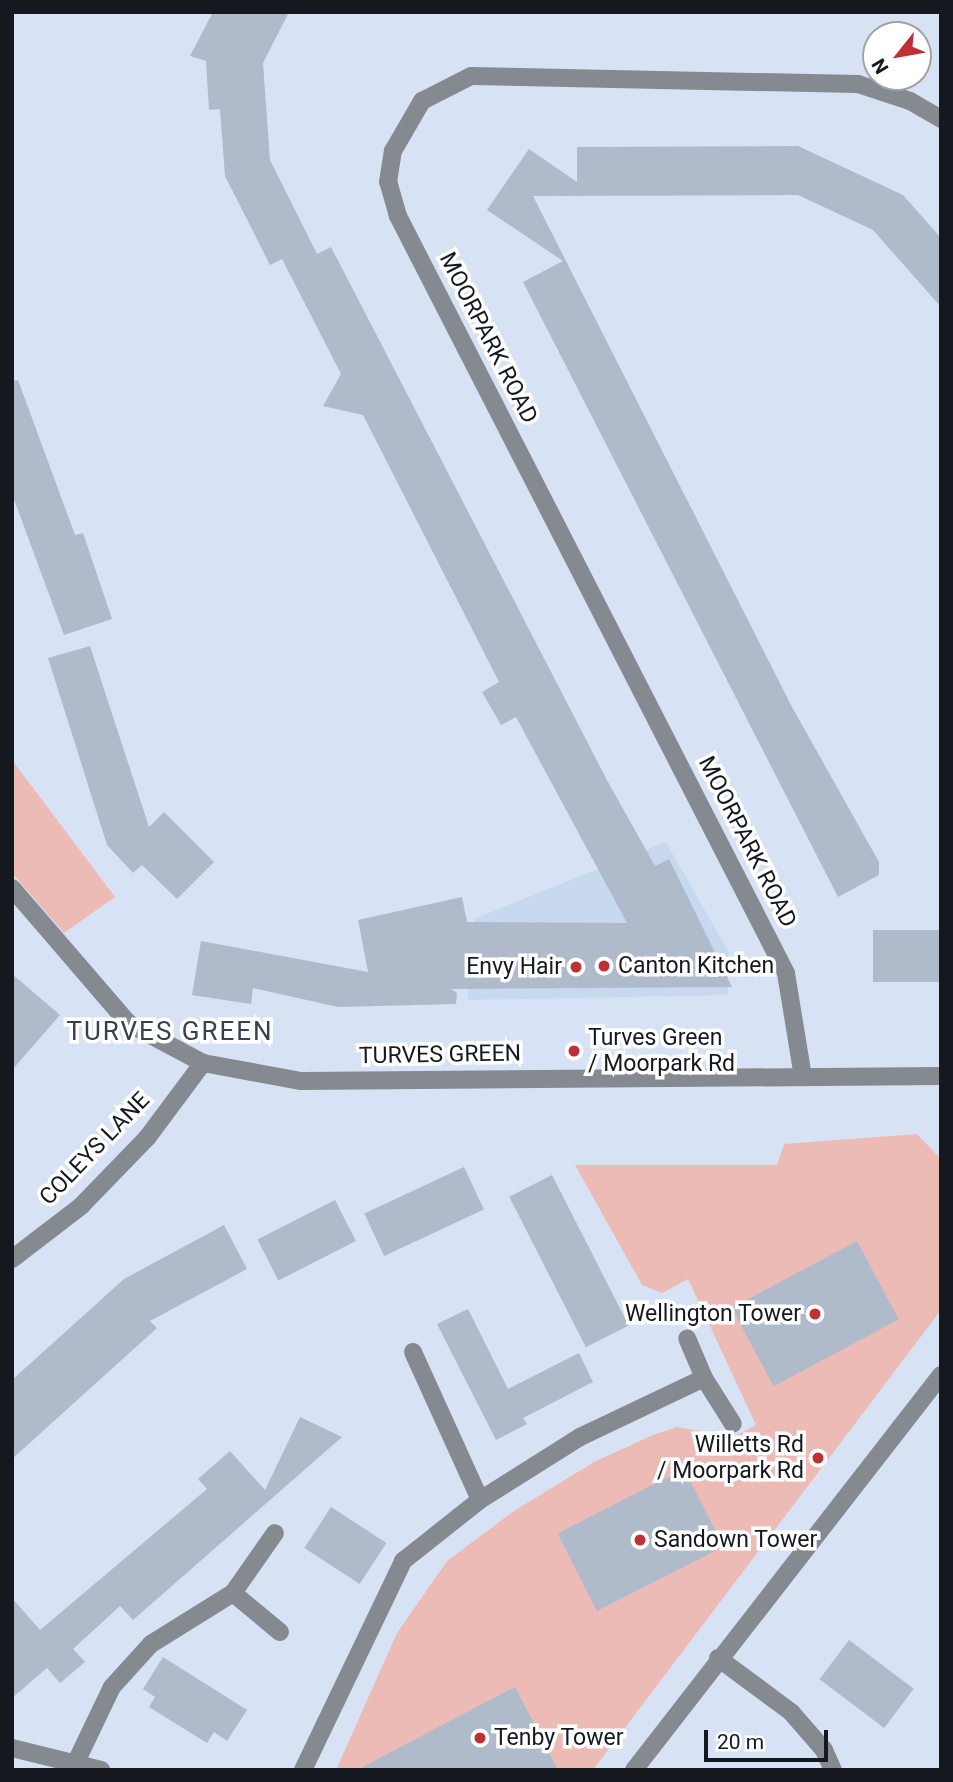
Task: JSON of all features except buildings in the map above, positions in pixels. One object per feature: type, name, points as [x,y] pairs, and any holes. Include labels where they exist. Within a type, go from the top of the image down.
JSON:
[{"type":"street","name":"MOORPARK ROAD","points":[[803,1077],[786,973],[398,216],[388,182],[393,151],[422,101],[471,76],[858,84],[910,100],[941,119]]},
{"type":"street","name":"TURVES GREEN","points":[[12,888],[128,1023],[204,1063],[301,1081],[941,1076]]},
{"type":"street","name":"COLEYS LANE","points":[[12,1259],[81,1206],[147,1138],[204,1063]]},
{"type":"street","points":[[687,1338],[704,1378],[733,1424]]},
{"type":"street","points":[[413,1352],[480,1500]]},
{"type":"street","points":[[634,1770],[718,1658],[941,1375]]},
{"type":"street","points":[[303,1770],[403,1561],[480,1500],[580,1437],[704,1378]]},
{"type":"street","points":[[76,1762],[112,1687],[151,1644],[233,1593],[275,1533]]},
{"type":"street","points":[[233,1593],[280,1632]]},
{"type":"street","points":[[718,1658],[791,1712],[824,1750],[833,1770]]},
{"type":"street","points":[[12,1748],[101,1770]]},
{"type":"shaded area","points":[[12,760],[115,897],[64,933],[12,873]]},
{"type":"shaded area","points":[[666,842],[728,951],[728,995],[468,1000],[474,919]]},
{"type":"shaded area","points":[[917,1134],[941,1159],[941,1310],[593,1770],[336,1770],[397,1633],[447,1561],[514,1511],[594,1462],[653,1435],[677,1427],[699,1431],[714,1447],[756,1425],[688,1279],[662,1293],[642,1285],[575,1165],[777,1165],[784,1144]]},
{"type":"place","name":"Canton Kitchen","points":[[604,966]]},
{"type":"place","name":"Envy Hair","points":[[576,967]]},
{"type":"place","name":"Turves Green / Moorpark Rd","points":[[574,1051]]},
{"type":"place","name":"Wellington Tower","points":[[815,1314]]},
{"type":"place","name":"Willetts Rd / Moorpark Rd","points":[[818,1458]]},
{"type":"place","name":"Sandown Tower","points":[[640,1540]]},
{"type":"place","name":"Tenby Tower","points":[[480,1738]]},
{"type":"district","name":"TURVES GREEN","points":[[170,1032]]}]
